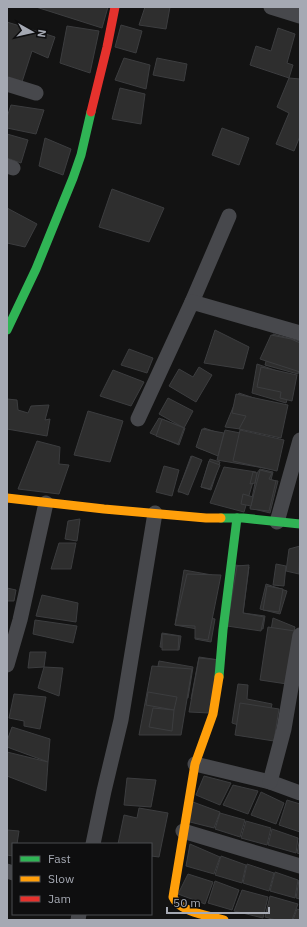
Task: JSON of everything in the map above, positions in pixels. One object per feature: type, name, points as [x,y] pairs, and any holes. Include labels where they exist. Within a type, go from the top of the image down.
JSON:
[{"type":"main road","points":[[7,330],[41,256],[79,161],[95,99],[115,7]]},
{"type":"main road","points":[[7,498],[104,510],[206,518],[237,518],[300,524]]},
{"type":"main road","points":[[224,920],[184,908],[174,900],[173,897],[195,764],[213,714],[219,677],[223,630],[237,518]]},
{"type":"street","points":[[271,7],[300,16]]},
{"type":"street","points":[[7,84],[36,93]]},
{"type":"street","points":[[138,419],[192,302],[229,216]]},
{"type":"street","points":[[192,302],[300,333]]},
{"type":"street","points":[[277,522],[300,440]]},
{"type":"street","points":[[7,665],[20,620],[46,503]]},
{"type":"street","points":[[93,843],[121,720],[155,513]]},
{"type":"street","points":[[270,782],[284,729],[300,635]]},
{"type":"street","points":[[195,764],[270,782],[300,793]]},
{"type":"street","points":[[184,831],[300,866]]},
{"type":"building","points":[[36,7],[108,7],[102,28]]},
{"type":"building","points":[[145,7],[170,7],[166,29],[139,25]]},
{"type":"building","points":[[7,22],[55,37],[48,58],[32,51],[21,85],[7,80]]},
{"type":"building","points":[[121,25],[142,31],[136,53],[115,47]]},
{"type":"building","points":[[67,26],[99,31],[90,73],[60,63]]},
{"type":"building","points":[[278,28],[295,34],[287,63],[293,65],[289,78],[250,65],[256,46],[271,51]]},
{"type":"building","points":[[124,58],[150,65],[146,89],[115,80]]},
{"type":"building","points":[[157,58],[187,64],[184,81],[153,75]]},
{"type":"building","points":[[289,78],[300,79],[300,136],[294,151],[276,144],[289,113],[277,107]]},
{"type":"building","points":[[120,88],[145,94],[141,124],[112,119]]},
{"type":"building","points":[[11,105],[44,110],[36,134],[7,128],[7,117]]},
{"type":"building","points":[[222,128],[249,138],[239,165],[212,155]]},
{"type":"building","points":[[7,134],[28,140],[21,163],[7,158]]},
{"type":"building","points":[[45,138],[71,149],[63,175],[39,166]]},
{"type":"building","points":[[112,189],[164,208],[149,242],[99,227]]},
{"type":"building","points":[[7,208],[37,224],[25,247],[7,243]]},
{"type":"building","points":[[215,330],[249,347],[243,369],[204,363]]},
{"type":"building","points":[[273,334],[300,341],[300,365],[298,374],[265,365]]},
{"type":"building","points":[[271,335],[291,339],[300,343],[300,372],[260,359]]},
{"type":"building","points":[[129,349],[153,358],[147,373],[121,365]]},
{"type":"building","points":[[257,364],[295,377],[286,403],[252,393]]},
{"type":"building","points":[[199,367],[212,375],[196,402],[169,386],[179,369],[193,377]]},
{"type":"building","points":[[261,367],[297,375],[292,401],[280,398],[281,392],[257,387]]},
{"type":"building","points":[[113,370],[144,382],[131,406],[100,396]]},
{"type":"building","points":[[239,393],[284,408],[279,434],[225,427]]},
{"type":"building","points":[[236,394],[288,405],[281,438],[239,429],[246,416],[232,413]]},
{"type":"building","points":[[168,398],[193,411],[184,428],[159,414]]},
{"type":"building","points":[[7,399],[17,400],[18,410],[28,413],[31,406],[49,405],[45,420],[50,419],[47,436],[7,429]]},
{"type":"building","points":[[88,411],[123,421],[110,462],[74,455]]},
{"type":"building","points":[[159,418],[185,428],[179,445],[150,433]]},
{"type":"building","points":[[162,419],[184,428],[178,444],[156,436]]},
{"type":"building","points":[[204,428],[225,435],[219,455],[198,448]]},
{"type":"building","points":[[202,429],[224,433],[218,456],[196,447]]},
{"type":"building","points":[[225,430],[281,441],[276,470],[217,460]]},
{"type":"building","points":[[240,430],[284,440],[277,471],[233,461]]},
{"type":"building","points":[[37,441],[60,447],[59,464],[69,465],[59,494],[18,489]]},
{"type":"building","points":[[191,456],[200,460],[187,492],[178,492]]},
{"type":"building","points":[[192,456],[202,460],[188,495],[178,491]]},
{"type":"building","points":[[210,459],[220,462],[211,490],[201,487]]},
{"type":"building","points":[[209,461],[220,465],[210,489],[201,487]]},
{"type":"building","points":[[164,466],[179,470],[172,496],[156,492]]},
{"type":"building","points":[[224,467],[256,472],[244,512],[210,503]]},
{"type":"building","points":[[260,469],[273,472],[271,480],[278,481],[270,513],[250,508],[257,473]]},
{"type":"building","points":[[260,470],[272,473],[269,479],[276,481],[269,511],[250,509]]},
{"type":"building","points":[[253,472],[257,473],[255,483],[250,484]]},
{"type":"building","points":[[243,494],[253,497],[251,506],[241,504]]},
{"type":"building","points":[[80,519],[77,541],[65,539],[68,521]]},
{"type":"building","points":[[59,543],[76,543],[71,569],[51,569]]},
{"type":"building","points":[[300,546],[299,574],[286,571],[289,549]]},
{"type":"building","points":[[276,564],[286,566],[284,586],[273,585]]},
{"type":"building","points":[[235,565],[249,567],[243,613],[265,616],[263,629],[227,625]]},
{"type":"building","points":[[249,565],[243,613],[264,617],[261,631],[227,626],[237,566]]},
{"type":"building","points":[[184,570],[212,575],[205,617],[215,619],[211,642],[195,639],[197,629],[175,625]]},
{"type":"building","points":[[187,574],[221,575],[208,640],[195,638],[195,626],[175,625]]},
{"type":"building","points":[[266,584],[287,591],[280,614],[260,609]]},
{"type":"building","points":[[267,586],[283,589],[279,612],[263,610]]},
{"type":"building","points":[[7,588],[16,590],[14,601],[7,601]]},
{"type":"building","points":[[42,595],[78,603],[76,622],[36,616]]},
{"type":"building","points":[[273,618],[295,627],[282,682],[263,680]]},
{"type":"building","points":[[35,620],[77,626],[73,643],[33,634]]},
{"type":"building","points":[[268,627],[295,631],[287,684],[260,680]]},
{"type":"building","points":[[162,633],[181,636],[179,650],[160,647]]},
{"type":"building","points":[[162,634],[179,636],[178,650],[162,650]]},
{"type":"building","points":[[30,652],[46,652],[44,667],[28,668]]},
{"type":"building","points":[[199,657],[219,660],[211,703],[191,699]]},
{"type":"building","points":[[199,658],[220,660],[210,713],[189,712]]},
{"type":"building","points":[[159,661],[193,667],[188,698],[153,692]]},
{"type":"building","points":[[152,666],[192,669],[181,735],[139,735]]},
{"type":"building","points":[[44,667],[63,668],[59,696],[38,688]]},
{"type":"building","points":[[238,684],[248,685],[247,699],[272,704],[266,734],[232,723]]},
{"type":"building","points":[[148,692],[177,697],[174,710],[146,705]]},
{"type":"building","points":[[14,694],[46,697],[40,729],[24,726],[24,721],[9,718]]},
{"type":"building","points":[[240,703],[279,709],[274,741],[235,735]]},
{"type":"building","points":[[153,708],[174,710],[172,731],[149,727]]},
{"type":"building","points":[[12,727],[50,739],[48,762],[7,747],[7,741]]},
{"type":"building","points":[[7,752],[48,762],[46,791],[7,776]]},
{"type":"building","points":[[204,776],[231,783],[220,805],[196,795]]},
{"type":"building","points":[[127,778],[156,780],[151,807],[124,805]]},
{"type":"building","points":[[233,785],[258,791],[248,814],[223,805]]},
{"type":"building","points":[[261,792],[284,803],[276,824],[251,815]]},
{"type":"building","points":[[287,800],[300,804],[300,832],[279,825]]},
{"type":"building","points":[[193,802],[220,812],[214,828],[186,821]]},
{"type":"building","points":[[139,808],[168,813],[159,857],[152,856],[152,843],[118,843],[124,815],[137,818]]},
{"type":"building","points":[[220,813],[245,820],[240,837],[215,829]]},
{"type":"building","points":[[246,821],[271,828],[267,845],[241,838]]},
{"type":"building","points":[[272,829],[298,838],[296,853],[268,845]]},
{"type":"building","points":[[7,830],[19,831],[17,843],[12,843],[12,856],[7,855]]},
{"type":"building","points":[[300,838],[300,854],[297,853]]},
{"type":"building","points":[[190,844],[220,857],[214,874],[186,866]]},
{"type":"building","points":[[221,856],[246,865],[242,883],[215,875]]},
{"type":"building","points":[[247,864],[274,873],[269,891],[243,883]]},
{"type":"building","points":[[275,872],[298,880],[295,898],[270,891]]},
{"type":"building","points":[[188,874],[213,882],[205,904],[178,894]]},
{"type":"building","points":[[300,880],[300,899],[296,898]]},
{"type":"building","points":[[215,881],[239,890],[232,910],[208,903]]},
{"type":"building","points":[[242,890],[268,897],[263,918],[234,911]]},
{"type":"building","points":[[270,896],[298,904],[292,920],[276,920],[265,917]]},
{"type":"building","points":[[297,909],[300,910],[300,920],[293,920]]},
{"type":"traffic: fast","points":[[7,330],[36,269],[73,178],[81,155],[91,112]]},
{"type":"traffic: fast","points":[[221,518],[243,518],[300,524]]},
{"type":"traffic: fast","points":[[219,677],[223,630],[237,518]]},
{"type":"traffic: slow","points":[[7,498],[104,509],[221,518]]},
{"type":"traffic: slow","points":[[219,677],[213,714],[195,764],[173,897],[176,902],[188,910],[224,920]]},
{"type":"traffic: jam","points":[[91,112],[115,7]]}]
